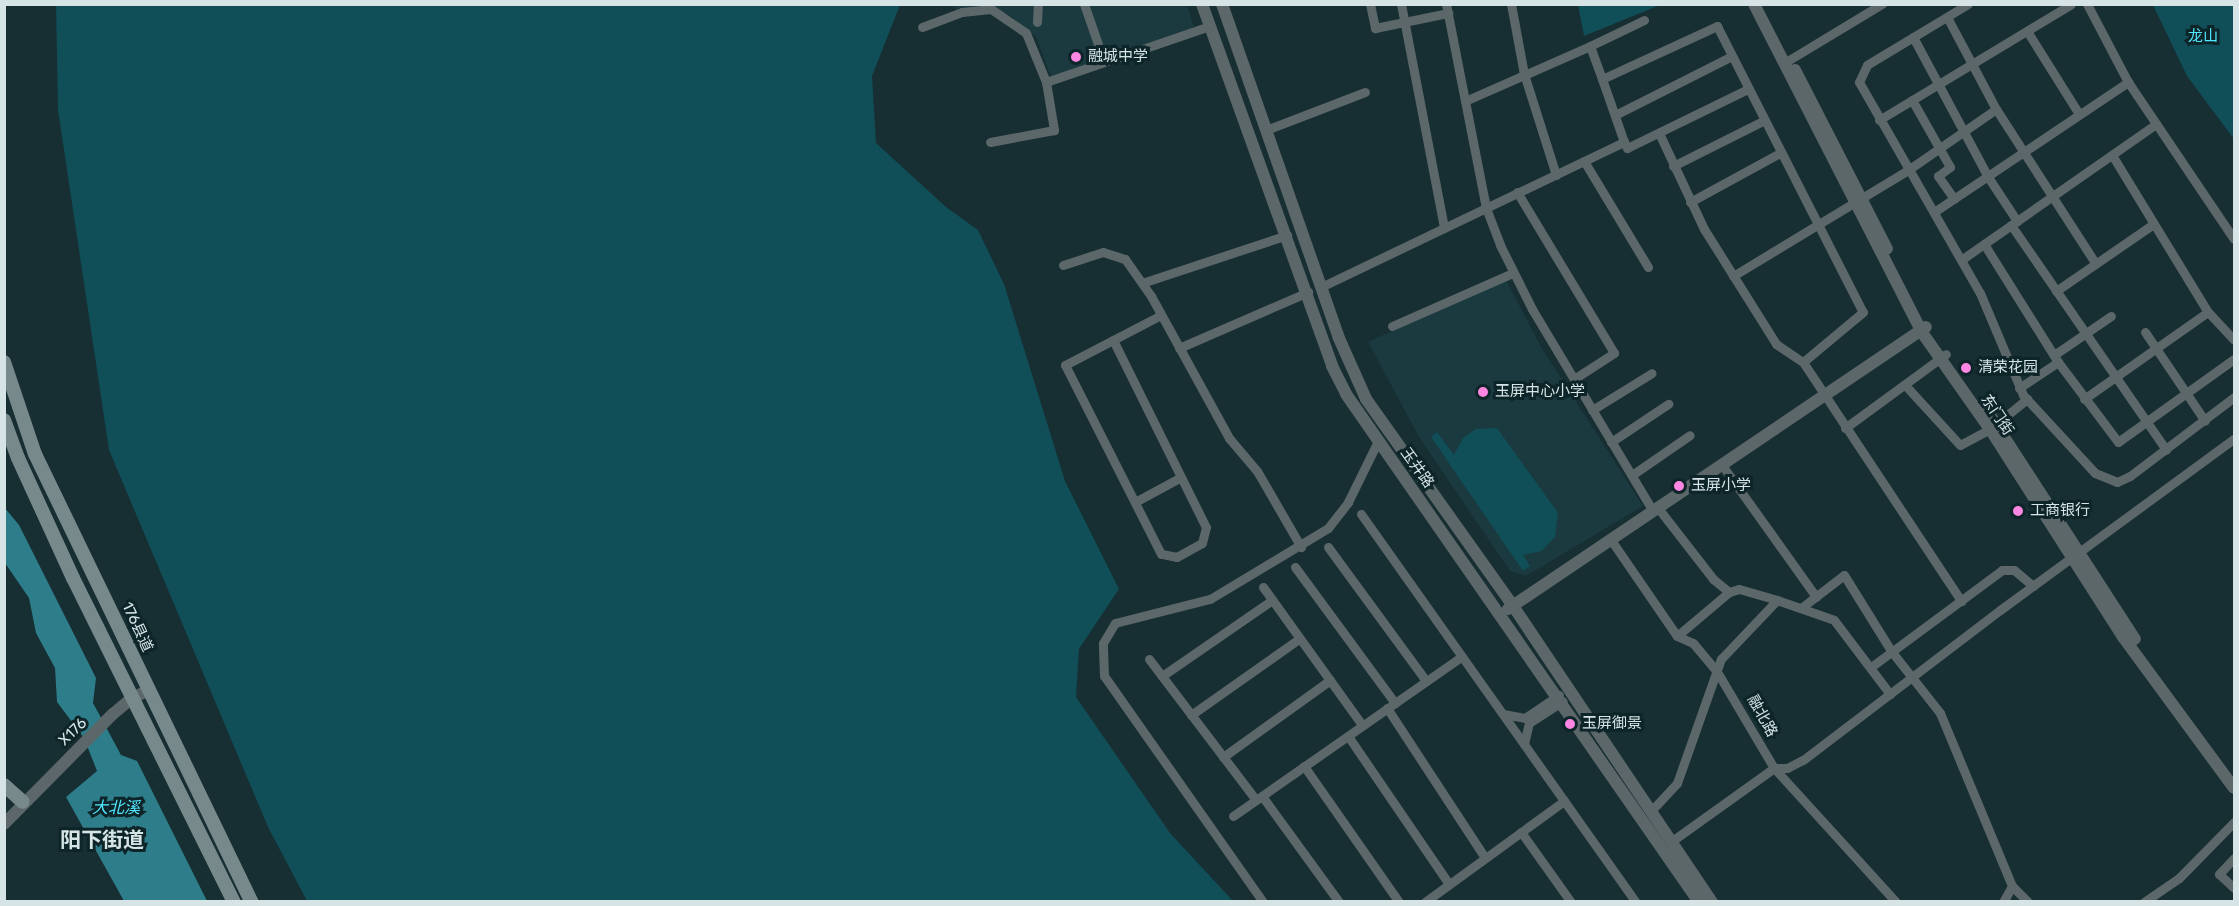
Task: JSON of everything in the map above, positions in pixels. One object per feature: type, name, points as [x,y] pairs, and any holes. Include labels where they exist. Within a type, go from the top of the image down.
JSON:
[{"type":"main road","name":"176县道","points":[[4,362],[35,454],[252,902]]},
{"type":"main road","points":[[4,420],[18,459],[130,699],[234,902]]},
{"type":"main road","points":[[4,785],[23,802]]},
{"type":"street","points":[[1037,22],[1038,4]]},
{"type":"street","points":[[1084,4],[1098,44]]},
{"type":"street","name":"玉井路","points":[[1202,4],[1308,292],[1332,366],[1378,441],[1502,613],[1699,902]]},
{"type":"street","name":"玉井路","points":[[1222,4],[1323,286],[1338,336],[1366,399],[1513,606],[1712,902]]},
{"type":"street","points":[[1370,4],[1375,28],[1447,9],[1486,208],[1514,273],[1611,442],[1655,510],[1713,579],[1729,592]]},
{"type":"street","points":[[1401,4],[1444,228]]},
{"type":"street","points":[[1511,4],[1524,74],[1556,175]]},
{"type":"street","name":"东门街","points":[[1754,4],[1924,329],[1993,426],[2075,556],[2235,788]]},
{"type":"street","name":"东门街","points":[[1763,4],[1857,200]]},
{"type":"street","points":[[1789,60],[1882,4]]},
{"type":"street","points":[[1968,4],[1862,69],[1859,82],[1980,293],[2019,388],[2105,480],[2117,482],[2130,476],[2235,397]]},
{"type":"street","points":[[1879,120],[2072,4]]},
{"type":"street","points":[[2087,4],[2127,82],[2235,239]]},
{"type":"street","points":[[922,27],[962,12],[991,9],[1026,33],[1046,82],[1054,129],[990,142]]},
{"type":"street","points":[[1947,17],[1996,109],[2096,264]]},
{"type":"street","points":[[1465,101],[1644,20]]},
{"type":"street","points":[[1046,82],[1210,26]]},
{"type":"street","points":[[1602,79],[1717,26],[1815,224],[1863,312],[1803,362]]},
{"type":"street","points":[[2027,31],[2079,114]]},
{"type":"street","points":[[1913,38],[2014,223],[2056,291],[2166,450]]},
{"type":"street","points":[[1590,46],[1627,148],[1748,89]]},
{"type":"street","points":[[1615,115],[1732,56]]},
{"type":"street","points":[[1934,212],[2127,82]]},
{"type":"street","points":[[1266,130],[1365,92]]},
{"type":"street","points":[[1912,100],[1950,167],[1938,176],[1954,199]]},
{"type":"street","points":[[1733,276],[1815,224],[1908,170],[1996,109]]},
{"type":"street","points":[[1673,166],[1763,121]]},
{"type":"street","points":[[1961,260],[2156,124]]},
{"type":"street","points":[[1659,133],[1690,202],[1776,344],[1803,362],[1961,601]]},
{"type":"street","points":[[1323,286],[1624,142]]},
{"type":"street","points":[[1690,202],[1780,153]]},
{"type":"street","points":[[2112,155],[2152,225],[2208,312],[2235,339]]},
{"type":"street","points":[[1584,161],[1648,267]]},
{"type":"street","points":[[1518,192],[1614,353],[1574,379]]},
{"type":"street","points":[[2056,291],[2152,225]]},
{"type":"street","points":[[1142,284],[1287,235]]},
{"type":"street","points":[[1984,244],[2056,358],[2084,399],[2118,442],[2235,359]]},
{"type":"street","points":[[1063,265],[1103,252],[1125,259],[1161,315],[1229,438],[1257,471],[1300,548]]},
{"type":"street","points":[[1392,326],[1514,273]]},
{"type":"street","points":[[1179,348],[1308,292]]},
{"type":"street","points":[[2084,399],[2208,312]]},
{"type":"street","points":[[1113,340],[1206,527],[1202,543],[1177,557],[1161,554],[1065,365],[1113,340],[1161,315]]},
{"type":"street","points":[[2019,388],[2110,316]]},
{"type":"street","points":[[1502,613],[1924,329]]},
{"type":"street","points":[[2145,332],[2205,421]]},
{"type":"street","points":[[1845,428],[1943,357]]},
{"type":"street","points":[[1592,410],[1652,373]]},
{"type":"street","points":[[1905,385],[1960,445],[1993,426],[2027,399]]},
{"type":"street","points":[[1611,442],[1668,404]]},
{"type":"street","points":[[1632,475],[1690,435]]},
{"type":"street","points":[[1672,842],[1773,768],[1787,768],[1803,760],[1911,676],[2235,439]]},
{"type":"street","points":[[1263,902],[1104,676],[1102,643],[1115,623],[1210,599],[1300,548],[1328,528],[1348,502],[1378,441]]},
{"type":"street","points":[[1722,465],[1816,597]]},
{"type":"street","points":[[1135,501],[1181,477]]},
{"type":"street","points":[[1361,514],[1636,902]]},
{"type":"street","name":"融北路","points":[[1611,540],[1677,636],[1693,643],[1716,670],[1773,768],[1896,902]]},
{"type":"street","points":[[1328,547],[1425,681]]},
{"type":"street","name":"东门街","points":[[2075,556],[2235,779]]},
{"type":"street","points":[[1295,567],[1391,705],[1485,858]]},
{"type":"street","points":[[1871,667],[2002,570],[2014,570],[2033,586]]},
{"type":"street","points":[[1802,608],[1844,574],[1892,652],[1940,713],[2012,885],[2028,902]]},
{"type":"street","points":[[1263,587],[1362,725]]},
{"type":"street","points":[[1677,636],[1729,592],[1739,589],[1834,620],[1890,694]]},
{"type":"street","points":[[1162,676],[1272,600]]},
{"type":"street","points":[[1652,811],[1677,783],[1721,659],[1777,600]]},
{"type":"street","points":[[1191,715],[1300,638]]},
{"type":"street","points":[[1233,816],[1462,656]]},
{"type":"street","points":[[1149,659],[1223,757],[1259,798],[1339,902]]},
{"type":"street","points":[[1223,757],[1330,680]]},
{"type":"street","name":"X176","points":[[4,824],[36,788],[113,714],[130,699],[149,690]]},
{"type":"street","points":[[1503,714],[1525,718],[1561,698]]},
{"type":"street","points":[[1524,744],[1529,723],[1561,698]]},
{"type":"street","points":[[1348,736],[1449,884]]},
{"type":"street","points":[[1304,766],[1399,902]]},
{"type":"street","points":[[1425,902],[1564,801]]},
{"type":"street","points":[[2144,902],[2179,878],[2235,822]]},
{"type":"street","points":[[1521,832],[1571,902]]},
{"type":"street","points":[[2235,858],[2219,874],[2235,888]]},
{"type":"street","points":[[2003,902],[2012,885]]},
{"type":"shaded area","name":"融城中学","points":[[955,5],[1187,5],[1194,27],[1051,77],[1036,37],[1009,15],[993,8],[956,12]]},
{"type":"shaded area","name":"玉屏中心小学","points":[[1505,278],[1541,347],[1643,506],[1526,576],[1510,571],[1419,437],[1368,342]]},
{"type":"green space","points":[[1578,4],[1660,5],[1584,36]]},
{"type":"green space","points":[[56,5],[900,5],[872,76],[876,143],[946,207],[978,230],[1004,284],[1065,481],[1119,589],[1079,649],[1076,697],[1170,833],[1233,901],[307,901],[268,827],[109,450],[58,110]]},
{"type":"green space","name":"龙山","points":[[2153,5],[2234,5],[2234,139],[2187,76]]},
{"type":"green space","points":[[1497,428],[1558,513],[1555,537],[1542,551],[1523,555],[1530,566],[1523,571],[1431,437],[1437,432],[1454,455],[1463,438],[1476,429]]},
{"type":"water","name":"大北溪","points":[[4,507],[19,525],[96,678],[93,703],[121,755],[137,761],[207,901],[124,901],[66,797],[97,771],[84,738],[57,702],[55,668],[36,633],[29,598],[5,563]]},
{"type":"place","name":"融城中学","points":[[1076,57]]},
{"type":"place","name":"清荣花园","points":[[1966,368]]},
{"type":"place","name":"玉屏中心小学","points":[[1483,392]]},
{"type":"place","name":"玉屏小学","points":[[1679,486]]},
{"type":"place","name":"工商银行","points":[[2018,511]]},
{"type":"place","name":"玉屏御景","points":[[1570,724]]},
{"type":"district","name":"阳下街道","points":[[102,840]]}]
